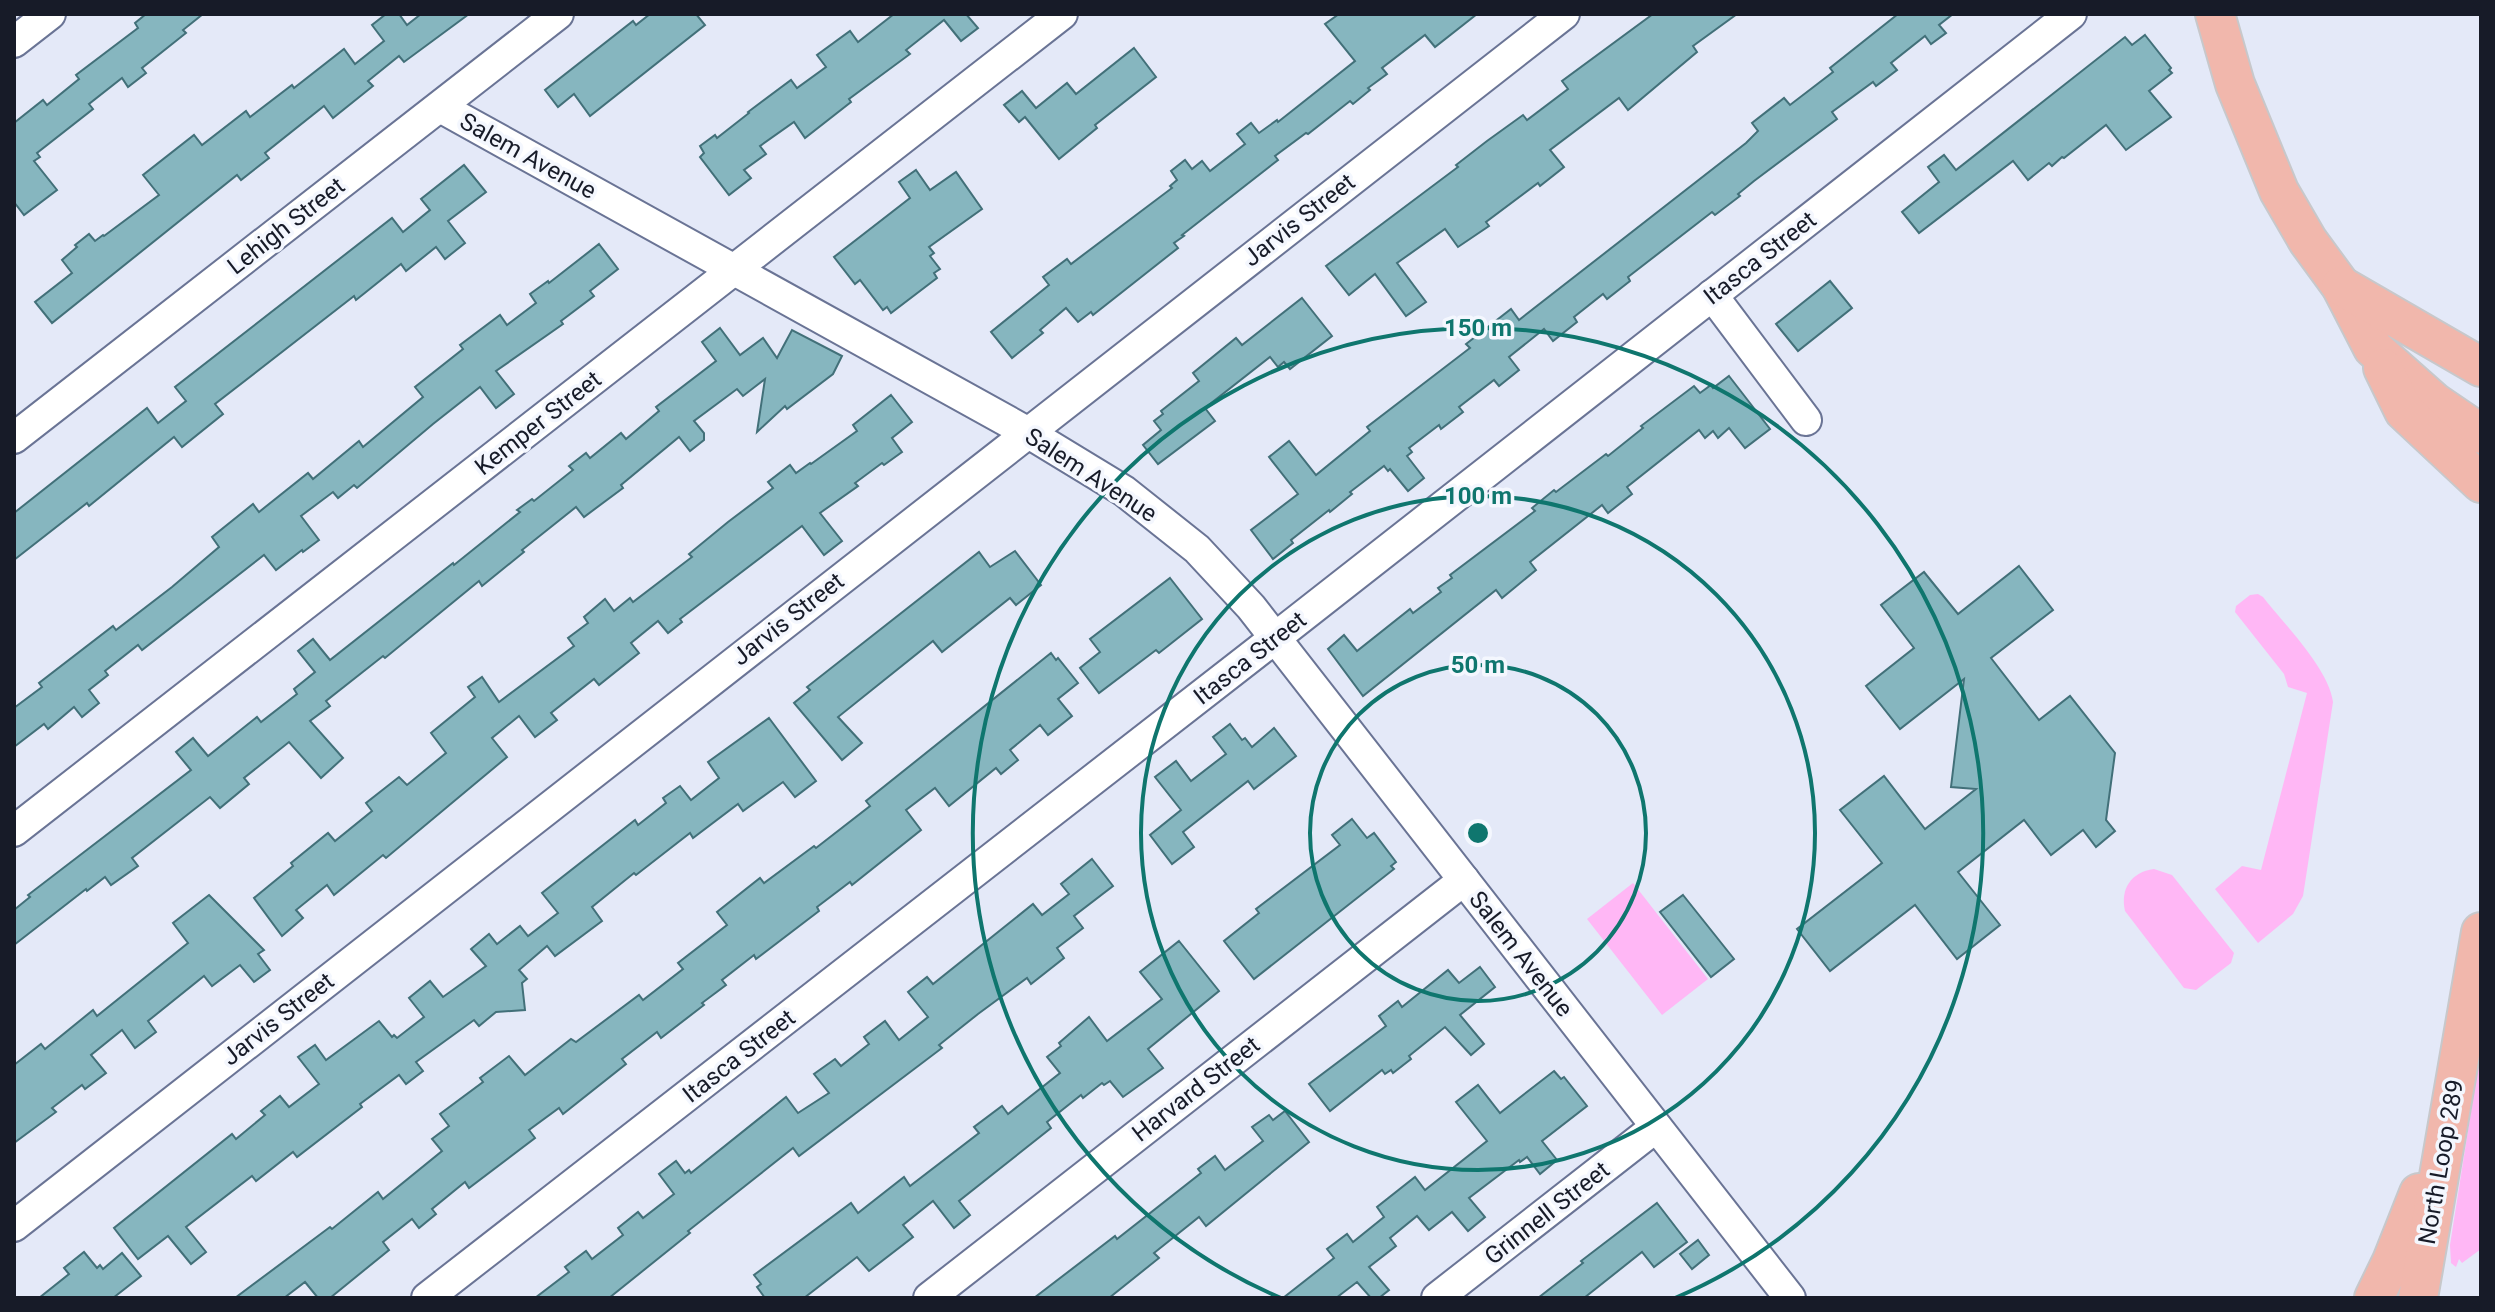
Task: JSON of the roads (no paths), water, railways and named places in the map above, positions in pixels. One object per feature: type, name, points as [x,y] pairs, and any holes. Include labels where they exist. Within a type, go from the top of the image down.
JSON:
[{"type":"main road","points":[[2215,14],[2235,84],[2279,191],[2308,241],[2341,286],[2404,411],[2481,483]]},
{"type":"main road","points":[[2341,286],[2476,361]]},
{"type":"main road","points":[[2373,348],[2434,402],[2481,434]]},
{"type":"main road","name":"North Loop 289","points":[[2418,1298],[2481,932]]},
{"type":"main road","points":[[2374,1298],[2392,1261],[2448,1116]]},
{"type":"street","points":[[14,42],[50,14]]},
{"type":"street","name":"Lehigh Street","points":[[14,438],[558,14]]},
{"type":"street","name":"Kemper Street","points":[[14,831],[1062,14]]},
{"type":"street","name":"Jarvis Street","points":[[14,1226],[1564,14]]},
{"type":"street","name":"Itasca Street","points":[[427,1298],[2071,14]]},
{"type":"street","name":"Salem Avenue","points":[[440,107],[1027,432],[1124,491],[1197,549],[1251,607],[1790,1298]]},
{"type":"street","points":[[1712,295],[1806,420]]},
{"type":"street","name":"Harvard Street","points":[[929,1298],[1464,880]]},
{"type":"street","name":"Grinnell Street","points":[[1437,1298],[1656,1127]]}]
